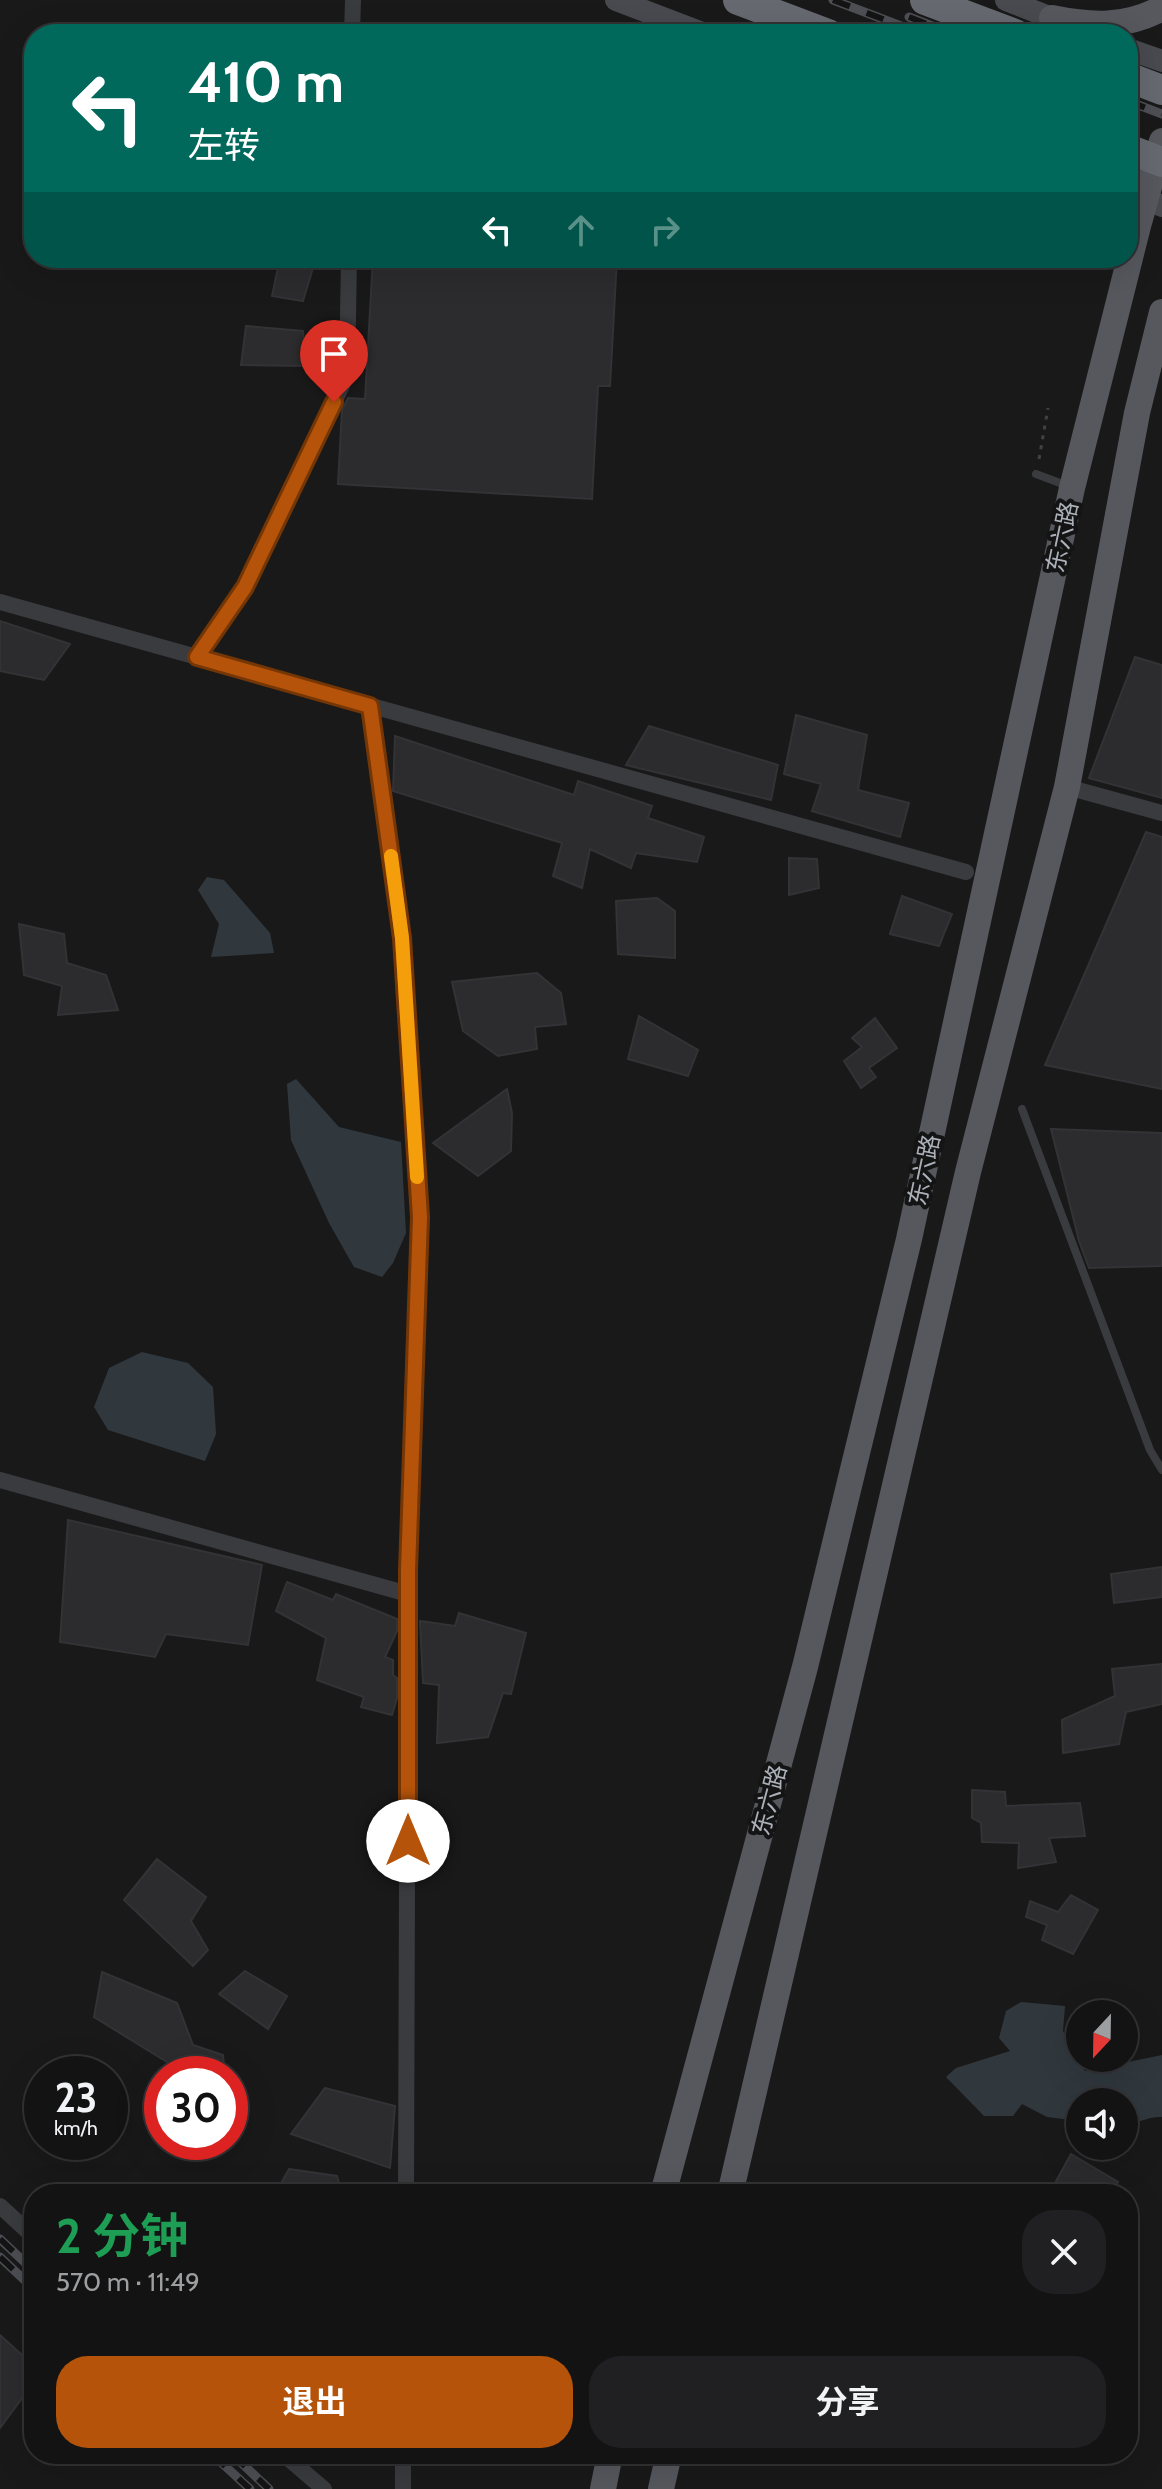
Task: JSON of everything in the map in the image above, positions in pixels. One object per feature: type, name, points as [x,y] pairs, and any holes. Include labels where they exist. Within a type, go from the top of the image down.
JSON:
[{"type":"highway","points":[[738,0],[801,24]]},
{"type":"highway","points":[[925,0],[989,24]]},
{"type":"highway","points":[[1138,81],[1162,90]]},
{"type":"highway","points":[[1138,153],[1162,162]]},
{"type":"main road","points":[[616,0],[679,24]]},
{"type":"main road","points":[[1006,0],[1067,24]]},
{"type":"main road","points":[[1052,18],[1082,24],[1126,23],[1162,8]]},
{"type":"main road","points":[[1138,53],[1162,61]]},
{"type":"main road","name":"东六路","points":[[1138,227],[1162,141]]},
{"type":"main road","name":"东六路","points":[[666,2184],[805,1667],[909,1239],[1072,488],[1128,268]]},
{"type":"main road","name":"东六路","points":[[732,2184],[964,1188],[1067,787],[1137,413],[1162,312]]},
{"type":"main road","points":[[603,2489],[608,2464]]},
{"type":"main road","points":[[661,2489],[667,2464]]},
{"type":"street","points":[[352,24],[353,0]]},
{"type":"street","points":[[197,657],[245,587],[347,375],[349,268]]},
{"type":"street","points":[[0,602],[966,872]]},
{"type":"street","points":[[370,706],[402,938],[420,1217],[408,1594],[406,2184]]},
{"type":"street","points":[[1067,787],[1162,813]]},
{"type":"street","points":[[0,1480],[408,1594]]},
{"type":"street","points":[[0,2206],[24,2228]]},
{"type":"street","points":[[295,2464],[324,2489]]},
{"type":"street","points":[[403,2464],[403,2489]]},
{"type":"lane","points":[[1036,474],[1072,488]]},
{"type":"lane","points":[[1022,1109],[1150,1450],[1162,1470]]},
{"type":"path","points":[[1036,474],[1048,408]]},
{"type":"shaded area","points":[[207,877],[224,880],[270,933],[274,953],[211,957],[219,924],[198,890]]},
{"type":"shaded area","points":[[296,1079],[339,1127],[401,1142],[406,1233],[393,1263],[382,1277],[354,1267],[329,1223],[291,1140],[287,1084]]},
{"type":"shaded area","points":[[142,1352],[188,1363],[213,1387],[216,1434],[205,1461],[108,1430],[94,1407],[109,1368]]},
{"type":"shaded area","points":[[1021,2002],[1065,2006],[1066,2072],[1138,2072],[1138,2060],[1162,2055],[1162,2117],[1138,2122],[1138,2088],[1066,2088],[1066,2119],[1047,2117],[1022,2104],[1013,2116],[984,2116],[946,2077],[956,2068],[1010,2051],[999,2038],[1006,2011]]},
{"type":"building","points":[[278,268],[313,268],[303,301],[272,296]]},
{"type":"building","points":[[372,268],[616,268],[610,386],[598,386],[592,499],[338,484],[342,410],[348,398],[365,399]]},
{"type":"building","points":[[246,326],[303,331],[306,366],[241,365]]},
{"type":"building","points":[[0,621],[70,644],[44,680],[0,671]]},
{"type":"building","points":[[1135,657],[1162,665],[1162,798],[1089,778]]},
{"type":"building","points":[[796,715],[867,735],[858,790],[909,803],[900,837],[812,811],[821,784],[784,774]]},
{"type":"building","points":[[649,726],[778,765],[771,800],[626,765]]},
{"type":"building","points":[[395,736],[574,795],[578,781],[652,806],[648,818],[704,837],[697,862],[636,853],[631,868],[590,849],[582,888],[553,876],[562,843],[393,791]]},
{"type":"building","points":[[1146,832],[1162,837],[1162,1089],[1045,1065]]},
{"type":"building","points":[[789,858],[817,859],[819,888],[789,895]]},
{"type":"building","points":[[902,896],[952,914],[939,946],[890,934]]},
{"type":"building","points":[[657,898],[675,911],[675,958],[618,954],[616,901]]},
{"type":"building","points":[[19,924],[64,934],[67,963],[106,975],[118,1010],[58,1015],[62,986],[24,975]]},
{"type":"building","points":[[537,973],[561,993],[566,1024],[535,1027],[537,1049],[498,1056],[463,1031],[452,982]]},
{"type":"building","points":[[639,1016],[698,1050],[688,1076],[628,1059]]},
{"type":"building","points":[[875,1018],[897,1048],[869,1068],[876,1077],[861,1088],[844,1061],[862,1047],[852,1038]]},
{"type":"building","points":[[507,1089],[512,1113],[511,1151],[478,1176],[433,1143]]},
{"type":"building","points":[[1051,1129],[1162,1133],[1162,1266],[1089,1268],[1079,1241]]},
{"type":"building","points":[[68,1520],[262,1565],[248,1645],[166,1634],[155,1657],[60,1642]]},
{"type":"building","points":[[1162,1567],[1162,1597],[1114,1603],[1111,1574]]},
{"type":"building","points":[[287,1582],[333,1600],[336,1594],[397,1619],[397,1631],[385,1657],[393,1660],[393,1675],[397,1678],[397,1698],[392,1715],[361,1707],[364,1697],[317,1680],[326,1638],[276,1611]]},
{"type":"building","points":[[459,1613],[526,1633],[511,1694],[503,1693],[488,1737],[437,1743],[439,1685],[423,1683],[420,1621],[455,1626]]},
{"type":"building","points":[[1162,1664],[1162,1704],[1126,1712],[1119,1744],[1063,1753],[1062,1720],[1115,1696],[1112,1669]]},
{"type":"building","points":[[972,1790],[1005,1792],[1006,1806],[1080,1803],[1085,1836],[1049,1838],[1056,1862],[1018,1868],[1019,1843],[982,1842],[981,1823],[972,1818]]},
{"type":"building","points":[[157,1859],[206,1897],[191,1921],[208,1950],[193,1966],[124,1900]]},
{"type":"building","points":[[1071,1895],[1098,1910],[1073,1954],[1042,1940],[1047,1925],[1026,1917],[1030,1901],[1058,1912]]},
{"type":"building","points":[[245,1971],[287,1996],[268,2029],[219,1994]]},
{"type":"building","points":[[102,1972],[177,2003],[193,2045],[223,2056],[157,2056],[94,2017]]},
{"type":"building","points":[[325,2088],[395,2106],[390,2168],[291,2134]]},
{"type":"building","points":[[1068,2160],[1081,2160],[1117,2184],[1054,2184]]},
{"type":"building","points":[[289,2169],[337,2176],[339,2184],[281,2184]]},
{"type":"building","points":[[0,2335],[24,2357],[24,2396],[0,2428]]},
{"type":"railway","points":[[833,0],[896,24]]},
{"type":"railway","points":[[909,17],[927,24]]},
{"type":"railway","points":[[1138,105],[1162,114]]},
{"type":"railway","points":[[0,2239],[24,2262]]},
{"type":"railway","points":[[0,2257],[24,2280]]},
{"type":"railway","points":[[223,2464],[250,2489]]},
{"type":"railway","points":[[243,2464],[269,2489]]},
{"type":"slow traffic","points":[[391,856],[402,938],[417,1177]]},
{"type":"route","points":[[334,402],[245,587],[197,657],[370,706],[402,938],[420,1217],[408,1571],[408,1841]]}]
